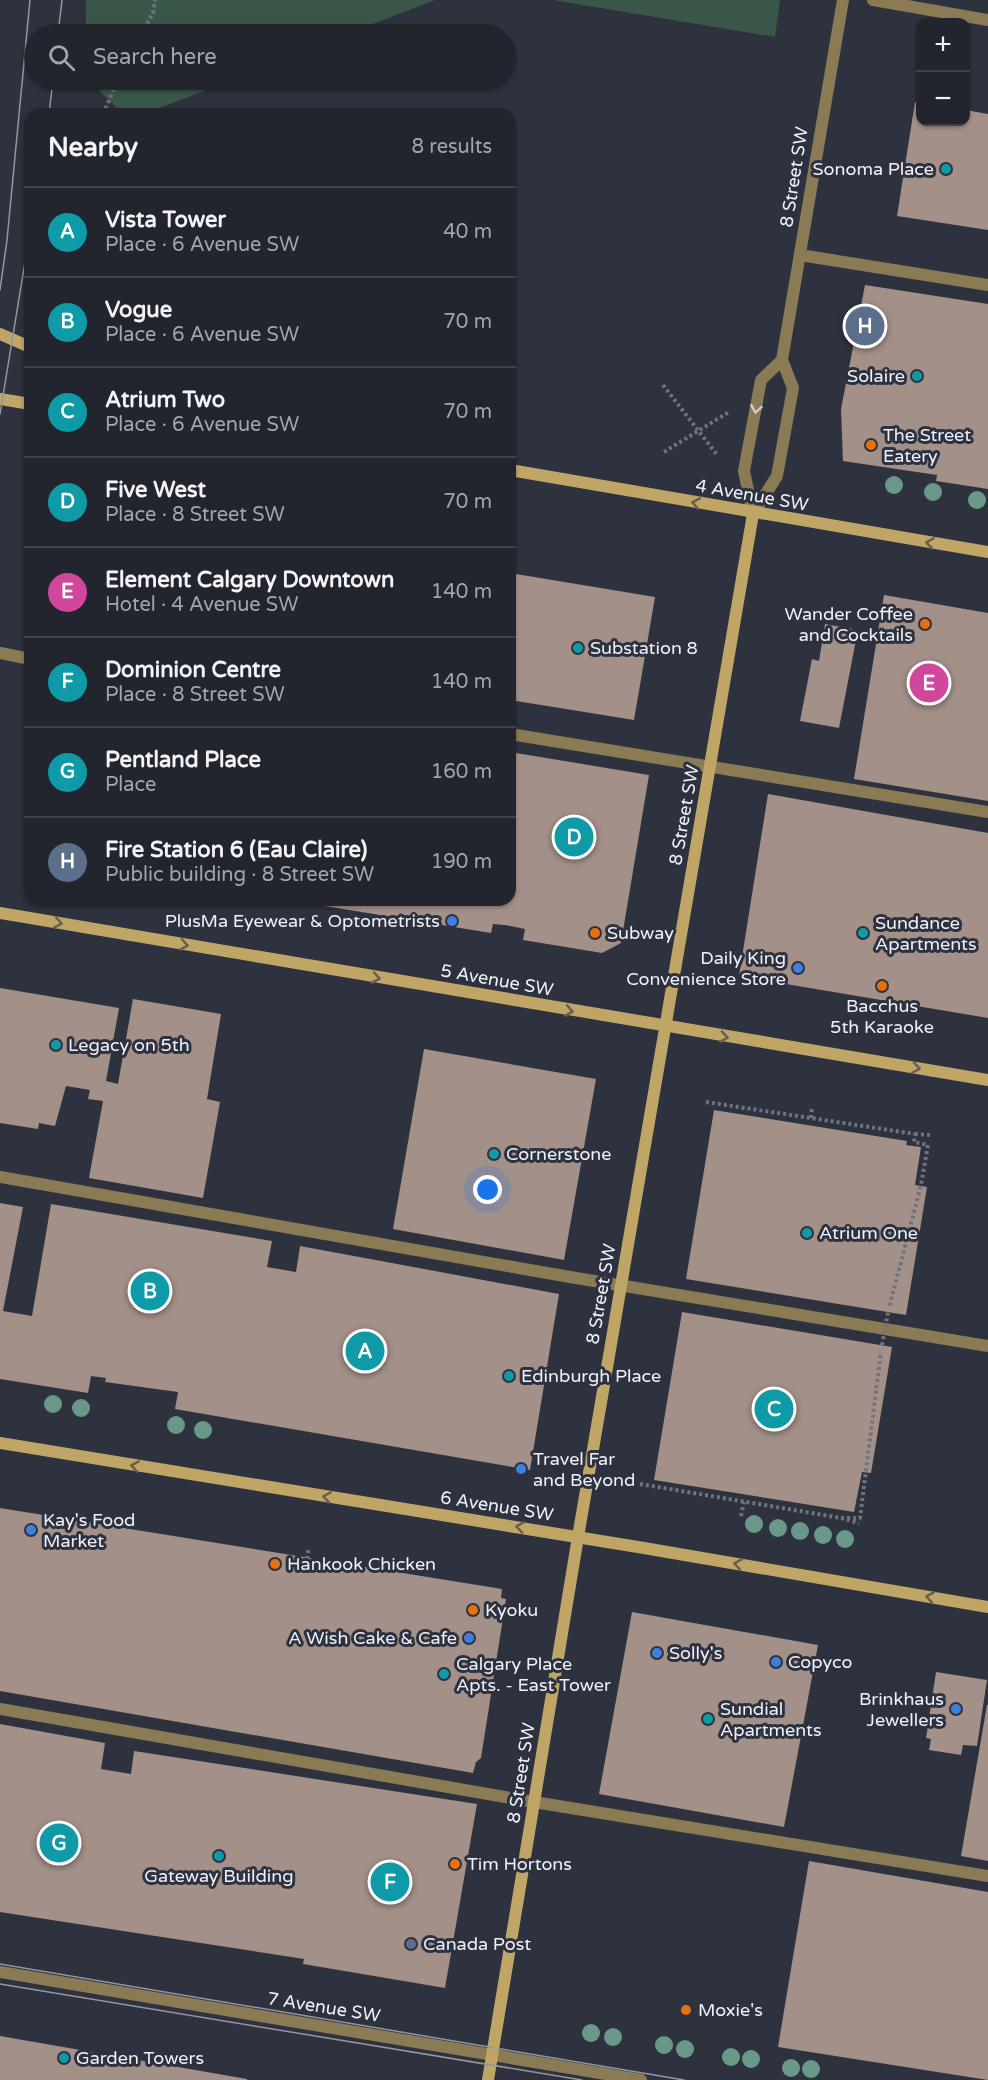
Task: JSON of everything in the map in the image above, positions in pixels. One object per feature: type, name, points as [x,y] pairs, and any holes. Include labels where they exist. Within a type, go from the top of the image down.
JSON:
[{"type":"main road","points":[[0,334],[24,344]]},
{"type":"main road","points":[[0,399],[24,403]]},
{"type":"main road","name":"4 Avenue SW","points":[[516,471],[753,514],[988,552]]},
{"type":"main road","name":"8 Street SW","points":[[488,2080],[578,1537],[753,514]]},
{"type":"main road","name":"5 Avenue SW","points":[[0,914],[666,1028],[988,1080]]},
{"type":"main road","name":"6 Avenue SW","points":[[0,1443],[578,1537],[988,1607]]},
{"type":"street","name":"8 Street SW","points":[[753,514],[777,476],[793,388],[782,360],[843,0]]},
{"type":"street","points":[[873,0],[988,20]]},
{"type":"street","points":[[800,255],[988,285]]},
{"type":"street","name":"8 Street SW","points":[[753,514],[744,471],[761,380],[782,360]]},
{"type":"street","points":[[0,653],[24,658]]},
{"type":"street","points":[[516,735],[988,812]]},
{"type":"street","points":[[0,1177],[988,1346]]},
{"type":"street","points":[[0,1709],[534,1802],[988,1876]]},
{"type":"street","name":"7 Avenue SW","points":[[0,1972],[492,2053],[641,2080]]},
{"type":"path","points":[[147,24],[153,13],[155,0]]},
{"type":"path","points":[[106,108],[114,90]]},
{"type":"path","points":[[663,384],[697,432],[718,456]]},
{"type":"path","points":[[664,452],[729,412]]},
{"type":"path","points":[[706,1102],[930,1136]]},
{"type":"path","points":[[811,1118],[813,1107]]},
{"type":"path","points":[[841,1518],[860,1518],[888,1312],[921,1185],[928,1145],[914,1142],[915,1134]]},
{"type":"path","points":[[640,1484],[859,1523]]},
{"type":"path","points":[[741,1516],[744,1502]]},
{"type":"path","points":[[308,1559],[309,1547]]},
{"type":"path","points":[[368,1568],[369,1557]]},
{"type":"green space","points":[[86,0],[435,0],[373,24],[86,24]]},
{"type":"green space","points":[[553,0],[780,0],[775,37]]},
{"type":"green space","points":[[98,90],[206,90],[160,108],[117,108]]},
{"type":"building","name":"Sonoma Place","points":[[915,102],[916,126],[970,126],[970,111],[988,114],[988,230],[897,216]]},
{"type":"building","name":"Solaire","points":[[865,285],[988,304],[988,489],[936,481],[937,475],[843,461],[841,409]]},
{"type":"building","name":"Substation 8","points":[[516,574],[655,597],[634,720],[516,701]]},
{"type":"building","points":[[884,595],[988,613],[988,801],[854,779]]},
{"type":"building","points":[[825,624],[853,629],[851,639],[856,640],[839,728],[800,721],[812,659],[819,661]]},
{"type":"building","points":[[516,753],[649,775],[621,943],[602,953],[523,940],[525,929],[505,925],[493,924],[491,933],[324,906],[516,906]]},
{"type":"building","name":"Sundance Apartments","points":[[768,794],[988,833],[988,1018],[739,976]]},
{"type":"building","points":[[0,988],[119,1008],[106,1081],[118,1084],[133,999],[221,1014],[207,1099],[220,1102],[203,1198],[89,1178],[103,1101],[88,1099],[90,1090],[66,1086],[55,1126],[39,1123],[38,1129],[0,1123]]},
{"type":"building","name":"Cornerstone","points":[[424,1049],[596,1079],[564,1260],[393,1229]]},
{"type":"building","name":"Atrium One","points":[[714,1110],[907,1141],[906,1145],[921,1147],[915,1185],[927,1187],[906,1315],[686,1279]]},
{"type":"building","points":[[0,1203],[23,1207],[3,1311],[32,1316],[51,1204],[272,1241],[267,1267],[296,1272],[300,1246],[559,1294],[530,1470],[175,1409],[178,1392],[105,1382],[106,1378],[91,1376],[88,1393],[0,1379]]},
{"type":"building","points":[[682,1312],[892,1347],[871,1473],[862,1472],[854,1512],[654,1480]]},
{"type":"building","points":[[0,1508],[502,1589],[501,1598],[506,1599],[481,1758],[476,1762],[473,1773],[0,1691]]},
{"type":"building","name":"Sundial Apartments","points":[[632,1612],[818,1645],[784,1827],[599,1794]]},
{"type":"building","name":"Brinkhaus Jewellers","points":[[936,1672],[987,1680],[977,1746],[963,1745],[961,1755],[929,1750],[931,1739],[926,1738]]},
{"type":"building","points":[[988,1705],[988,1861],[961,1856]]},
{"type":"building","points":[[0,1724],[105,1743],[101,1769],[131,1774],[134,1751],[477,1804],[445,1988],[303,1964],[304,1959],[0,1912]]},
{"type":"building","points":[[809,1861],[988,1892],[988,2080],[778,2047]]},
{"type":"building","name":"Garden Towers","points":[[0,2036],[247,2079],[247,2080],[0,2080]]},
{"type":"tram line","points":[[28,24],[30,0]]},
{"type":"tram line","points":[[59,24],[62,0]]},
{"type":"tram line","points":[[0,290],[24,63]]},
{"type":"tram line","points":[[50,108],[52,90]]},
{"type":"tram line","points":[[0,414],[24,268]]},
{"type":"tram line","points":[[0,1964],[684,2080]]},
{"type":"tram line","points":[[0,1984],[582,2080]]},
{"type":"place","name":"Sonoma Place","points":[[946,169]]},
{"type":"place","name":"Fire Station 6 (Eau Claire)","points":[[865,326]]},
{"type":"place","name":"Solaire","points":[[917,376]]},
{"type":"place","name":"The Street Eatery","points":[[871,445]]},
{"type":"place","name":"Wander Coffee and Cocktails","points":[[925,624]]},
{"type":"place","name":"Substation 8","points":[[578,648]]},
{"type":"place","name":"Element Calgary Downtown","points":[[929,683]]},
{"type":"place","name":"Five West","points":[[574,837]]},
{"type":"place","name":"PlusMa Eyewear & Optometrists","points":[[452,921]]},
{"type":"place","name":"Subway","points":[[595,933]]},
{"type":"place","name":"Sundance Apartments","points":[[863,933]]},
{"type":"place","name":"Daily King Convenience Store","points":[[798,968]]},
{"type":"place","name":"Bacchus 5th Karaoke","points":[[882,986]]},
{"type":"place","name":"Legacy on 5th","points":[[56,1045]]},
{"type":"place","name":"Cornerstone","points":[[494,1154]]},
{"type":"place","name":"Atrium One","points":[[807,1233]]},
{"type":"place","name":"Vogue","points":[[150,1291]]},
{"type":"place","name":"Vista Tower","points":[[365,1351]]},
{"type":"place","name":"Edinburgh Place","points":[[509,1376]]},
{"type":"place","name":"Atrium Two","points":[[774,1409]]},
{"type":"place","name":"Travel Far and Beyond","points":[[521,1469]]},
{"type":"place","name":"Kay's Food Market","points":[[31,1530]]},
{"type":"place","name":"Hankook Chicken","points":[[275,1564]]},
{"type":"place","name":"Kyoku","points":[[473,1610]]},
{"type":"place","name":"A Wish Cake & Cafe","points":[[469,1638]]},
{"type":"place","name":"Solly's","points":[[657,1653]]},
{"type":"place","name":"Copyco","points":[[776,1662]]},
{"type":"place","name":"Calgary Place Apts. - East Tower","points":[[444,1674]]},
{"type":"place","name":"Brinkhaus Jewellers","points":[[956,1709]]},
{"type":"place","name":"Sundial Apartments","points":[[708,1719]]},
{"type":"place","name":"Pentland Place","points":[[59,1843]]},
{"type":"place","name":"Gateway Building","points":[[219,1856]]},
{"type":"place","name":"Tim Hortons","points":[[455,1864]]},
{"type":"place","name":"Dominion Centre","points":[[390,1882]]},
{"type":"place","name":"Canada Post","points":[[411,1944]]},
{"type":"place","name":"Moxie's","points":[[686,2010]]},
{"type":"place","name":"Garden Towers","points":[[64,2058]]}]
